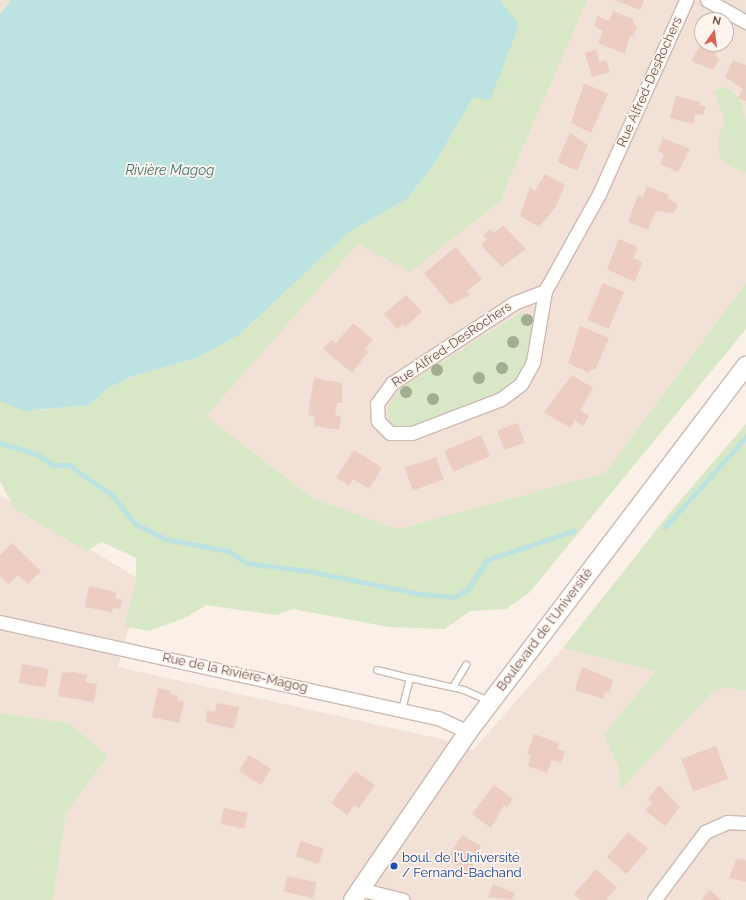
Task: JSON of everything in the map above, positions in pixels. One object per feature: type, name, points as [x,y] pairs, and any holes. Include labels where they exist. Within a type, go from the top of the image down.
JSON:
[{"type":"street","name":"Rue Alfred-DesRochers","points":[[545,291],[514,303],[392,383],[377,404],[378,421],[390,433],[412,433],[512,392],[533,362],[545,291],[599,194],[686,0]]},
{"type":"street","points":[[707,0],[746,22]]},
{"type":"street","name":"Boulevard de l'Université","points":[[356,895],[468,732],[746,366]]},
{"type":"street","name":"Rue de la Rivière-Magog","points":[[0,622],[445,720],[468,732]]},
{"type":"street","points":[[654,900],[705,832],[727,822],[746,823]]},
{"type":"street","points":[[356,895],[403,900]]},
{"type":"lane","points":[[454,687],[466,665]]},
{"type":"lane","points":[[376,670],[454,687],[491,702]]},
{"type":"lane","points":[[402,710],[410,678]]},
{"type":"shaded area","points":[[0,0],[11,0],[0,14]]},
{"type":"shaded area","points":[[587,0],[746,0],[746,283],[605,473],[398,529],[312,498],[205,416],[358,244],[410,271],[500,201]]},
{"type":"shaded area","points":[[0,495],[142,581],[118,667],[441,739],[473,750],[563,648],[746,691],[746,900],[53,900],[66,813],[108,756],[69,723],[0,713]]},
{"type":"green space","points":[[500,0],[587,0],[500,201],[410,272],[358,244],[206,416],[312,498],[398,529],[605,473],[746,283],[746,329],[529,593],[506,609],[470,611],[445,629],[389,627],[293,609],[276,615],[206,605],[187,617],[149,631],[124,626],[136,585],[136,558],[102,542],[86,551],[14,508],[0,481],[0,401],[39,410],[90,405],[107,389],[130,377],[197,358],[239,335],[349,232],[407,199],[433,166],[473,98]]},
{"type":"green space","points":[[725,87],[739,97],[746,121],[746,173],[724,163],[719,155],[719,136],[725,121],[714,91]]},
{"type":"green space","points":[[522,312],[537,320],[529,353],[518,379],[503,390],[411,427],[396,426],[389,421],[388,407],[400,389]]},
{"type":"green space","points":[[746,424],[746,691],[726,687],[711,693],[620,790],[619,768],[604,735],[656,671],[563,648],[672,510]]},
{"type":"green space","points":[[0,713],[69,723],[108,756],[66,813],[53,900],[0,900]]},
{"type":"water","name":"Rivière Magog","points":[[11,0],[500,0],[519,25],[490,100],[473,98],[433,166],[407,199],[349,232],[239,335],[197,358],[130,377],[107,389],[90,405],[24,411],[0,401],[0,14]]},
{"type":"building","points":[[614,0],[644,0],[640,10]]},
{"type":"building","points":[[613,11],[634,20],[633,24],[637,26],[633,37],[630,35],[625,54],[598,43],[603,31],[594,26],[598,16],[609,21]]},
{"type":"building","points":[[596,50],[599,62],[606,60],[610,72],[592,77],[585,53]]},
{"type":"building","points":[[696,52],[717,52],[715,56],[719,59],[713,70],[691,61]]},
{"type":"building","points":[[733,60],[746,65],[746,101],[738,98],[743,89],[725,77]]},
{"type":"building","points":[[584,83],[608,94],[591,133],[571,123]]},
{"type":"building","points":[[676,96],[700,102],[699,105],[706,107],[703,115],[695,114],[693,124],[670,118]]},
{"type":"building","points":[[570,133],[588,145],[577,171],[557,162]]},
{"type":"building","points":[[663,138],[690,149],[678,172],[660,164],[664,154],[658,151]]},
{"type":"building","points":[[545,174],[565,185],[555,208],[539,227],[520,216],[530,187],[535,191]]},
{"type":"building","points":[[647,186],[669,195],[667,198],[678,204],[674,213],[656,211],[648,230],[628,222],[638,195],[643,197]]},
{"type":"building","points":[[503,225],[526,249],[502,267],[481,245],[487,239],[483,235],[490,229],[494,233]]},
{"type":"building","points":[[619,239],[638,247],[633,258],[643,262],[634,282],[607,269]]},
{"type":"building","points":[[456,247],[482,279],[467,291],[470,295],[450,305],[424,273]]},
{"type":"building","points":[[603,283],[624,292],[609,329],[587,320]]},
{"type":"building","points":[[406,295],[422,312],[405,327],[403,324],[397,329],[384,314]]},
{"type":"building","points":[[353,323],[373,340],[365,349],[368,352],[352,373],[323,349],[331,340],[336,343]]},
{"type":"building","points":[[580,326],[609,338],[595,370],[591,369],[589,373],[568,363]]},
{"type":"building","points":[[572,375],[593,388],[580,410],[589,416],[583,426],[575,420],[570,428],[544,412]]},
{"type":"building","points":[[314,378],[342,383],[342,403],[337,403],[335,415],[341,416],[339,430],[314,426],[315,416],[308,415]]},
{"type":"building","points":[[518,423],[525,443],[504,450],[497,430]]},
{"type":"building","points":[[481,435],[490,456],[453,472],[444,451]]},
{"type":"building","points":[[354,450],[382,468],[369,489],[353,479],[349,486],[336,478]]},
{"type":"building","points":[[436,457],[444,480],[413,490],[405,468]]},
{"type":"building","points":[[12,543],[41,571],[28,584],[18,575],[9,584],[0,576],[0,555]]},
{"type":"building","points":[[89,586],[116,592],[115,598],[122,600],[120,609],[113,608],[112,612],[85,607]]},
{"type":"building","points":[[22,664],[49,669],[45,687],[19,683]]},
{"type":"building","points":[[582,667],[613,680],[609,693],[605,692],[603,699],[575,690]]},
{"type":"building","points":[[73,672],[87,675],[85,682],[97,684],[94,702],[58,696],[62,673]]},
{"type":"building","points":[[158,688],[171,691],[171,694],[178,696],[177,700],[184,702],[179,723],[152,717]]},
{"type":"building","points":[[217,703],[239,707],[234,729],[205,722],[207,710],[215,712]]},
{"type":"building","points":[[534,734],[559,743],[557,749],[565,751],[561,763],[552,760],[547,773],[528,766],[531,756],[527,754]]},
{"type":"building","points":[[716,746],[728,779],[693,792],[681,759]]},
{"type":"building","points":[[249,755],[271,769],[261,785],[239,771]]},
{"type":"building","points":[[355,771],[375,785],[359,808],[354,805],[347,815],[331,803]]},
{"type":"building","points":[[494,785],[513,799],[507,807],[504,805],[491,828],[472,814]]},
{"type":"building","points":[[659,785],[680,807],[665,826],[645,810],[652,802],[648,799]]},
{"type":"building","points":[[224,808],[247,813],[244,829],[221,824]]},
{"type":"building","points":[[628,832],[648,849],[627,874],[607,857]]},
{"type":"building","points":[[462,835],[481,846],[470,873],[447,859]]},
{"type":"building","points":[[301,841],[324,849],[318,864],[296,856]]},
{"type":"building","points":[[737,858],[746,860],[746,882],[729,878]]},
{"type":"building","points":[[596,869],[617,887],[606,900],[581,900],[574,894]]},
{"type":"building","points":[[287,876],[316,882],[313,898],[284,892]]},
{"type":"building","points":[[493,884],[515,893],[512,900],[488,897]]},
{"type":"building","points":[[709,890],[722,900],[701,900]]},
{"type":"waterway","points":[[665,527],[746,437]]},
{"type":"waterway","points":[[0,443],[37,454],[53,465],[69,465],[113,496],[134,523],[165,539],[228,551],[246,563],[308,571],[421,594],[454,597],[468,589],[487,560],[573,531]]},
{"type":"place","name":"boul. de l'Université / Fernand-Bachand","points":[[394,866]]}]
